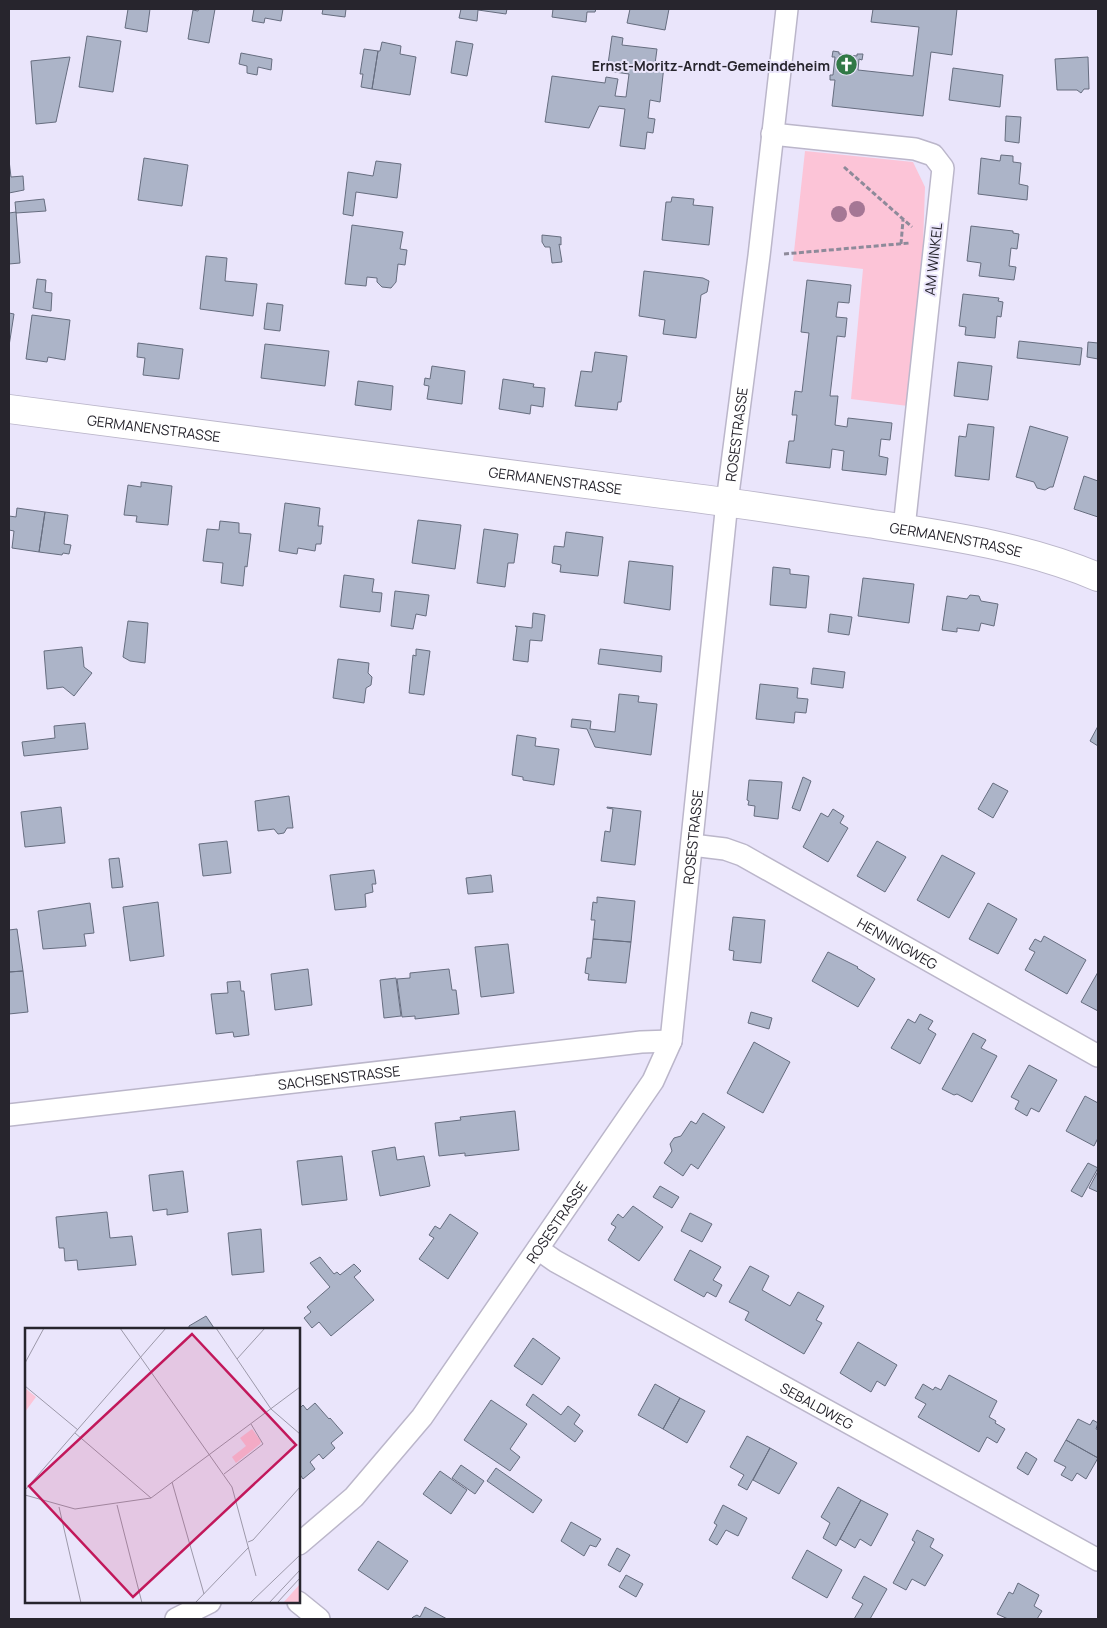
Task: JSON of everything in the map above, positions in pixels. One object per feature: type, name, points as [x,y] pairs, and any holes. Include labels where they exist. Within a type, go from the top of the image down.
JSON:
[{"type":"street","name":"ROSESTRASSE","points":[[300,1543],[354,1497],[422,1417],[653,1081],[671,1041],[727,502],[759,256],[787,9]]},
{"type":"street","name":"AM WINKEL","points":[[772,134],[915,149],[932,155],[943,168],[932,242],[904,528]]},
{"type":"street","name":"GERMANENSTRASSE","points":[[9,409],[727,502],[904,528],[1018,550],[1073,566],[1098,577]]},
{"type":"street","name":"HENNINGWEG","points":[[692,845],[725,849],[742,855],[1098,1056]]},
{"type":"street","name":"SACHSENSTRASSE","points":[[9,1115],[641,1042],[671,1041]]},
{"type":"street","name":"SEBALDWEG","points":[[538,1249],[572,1270],[1098,1560]]},
{"type":"street","points":[[176,1619],[208,1603]]},
{"type":"street","points":[[299,1603],[319,1619]]},
{"type":"path","points":[[812,138],[903,219],[932,242]]},
{"type":"path","points":[[901,244],[903,219]]},
{"type":"path","points":[[759,256],[932,242]]},
{"type":"shaded area","points":[[805,151],[913,162],[925,187],[922,275],[908,406],[851,399],[863,269],[793,261]]},
{"type":"building","points":[[128,9],[150,9],[147,32],[125,28]]},
{"type":"building","points":[[199,9],[215,9],[209,43],[188,39],[193,10],[198,11]]},
{"type":"building","points":[[254,9],[283,9],[281,21],[265,18],[264,23],[252,21]]},
{"type":"building","points":[[323,9],[346,9],[345,17],[322,14]]},
{"type":"building","points":[[461,9],[507,9],[506,14],[478,10],[477,21],[459,18]]},
{"type":"building","points":[[553,9],[596,9],[595,12],[587,12],[586,22],[552,17]]},
{"type":"building","points":[[630,9],[669,9],[665,30],[627,23]]},
{"type":"building","name":"Ernst-Moritz-Arndt-Gemeindeheim","points":[[873,9],[957,9],[952,55],[931,52],[923,116],[832,106],[835,80],[830,80],[830,75],[833,75],[835,57],[832,57],[833,51],[839,52],[839,54],[857,56],[857,54],[863,54],[862,60],[859,59],[858,70],[913,76],[919,27],[871,22]]},
{"type":"building","points":[[87,36],[121,41],[113,92],[79,87]]},
{"type":"building","points":[[612,36],[623,38],[622,45],[657,49],[655,64],[664,66],[660,102],[650,100],[648,118],[655,119],[653,133],[647,132],[645,149],[620,146],[625,109],[599,106],[589,128],[545,122],[552,76],[605,83],[606,77],[618,79],[615,96],[626,97],[629,74],[607,71]]},
{"type":"building","points":[[456,41],[473,44],[467,76],[451,73]]},
{"type":"building","points":[[382,42],[401,46],[400,54],[416,57],[410,95],[372,89],[378,51],[380,51]]},
{"type":"building","points":[[364,49],[378,51],[372,89],[361,87],[363,74],[360,74]]},
{"type":"building","points":[[241,53],[272,59],[271,70],[258,67],[257,75],[247,73],[247,66],[239,64]]},
{"type":"building","points":[[70,57],[56,122],[36,124],[31,61]]},
{"type":"building","points":[[1088,57],[1089,89],[1084,89],[1081,93],[1077,90],[1057,90],[1055,59]]},
{"type":"building","points":[[953,68],[1003,75],[1000,107],[949,100]]},
{"type":"building","points":[[1006,116],[1021,117],[1019,143],[1005,141]]},
{"type":"building","points":[[1001,155],[1013,156],[1013,162],[1021,163],[1019,184],[1028,186],[1027,200],[978,194],[981,158],[1000,161]]},
{"type":"building","points":[[144,158],[188,165],[182,206],[138,200]]},
{"type":"building","points":[[9,160],[11,177],[23,176],[24,190],[9,193]]},
{"type":"building","points":[[376,161],[401,164],[397,198],[356,192],[353,216],[343,214],[348,172],[373,176]]},
{"type":"building","points":[[672,197],[694,199],[693,205],[713,207],[709,245],[662,240],[666,202],[671,202]]},
{"type":"building","points":[[44,199],[46,211],[16,213],[15,202]]},
{"type":"building","points":[[16,212],[20,263],[9,264],[9,213]]},
{"type":"building","points":[[352,225],[403,232],[400,249],[407,250],[405,265],[398,264],[396,282],[391,288],[382,287],[377,282],[377,278],[367,277],[366,286],[345,284]]},
{"type":"building","points":[[971,226],[1013,231],[1013,233],[1019,234],[1017,249],[1011,248],[1009,266],[1016,267],[1014,280],[979,276],[981,263],[967,261]]},
{"type":"building","points":[[542,235],[561,237],[561,245],[559,244],[562,262],[552,263],[550,247],[545,247],[542,242]]},
{"type":"building","points":[[206,256],[227,258],[225,281],[257,284],[253,316],[200,309]]},
{"type":"building","points":[[644,271],[703,278],[709,281],[707,292],[701,295],[696,338],[663,334],[665,320],[639,316]]},
{"type":"building","points":[[37,279],[46,280],[45,292],[52,293],[51,311],[33,308]]},
{"type":"building","points":[[807,280],[851,285],[849,303],[838,302],[836,317],[847,318],[845,337],[837,336],[830,396],[838,396],[835,425],[847,427],[848,418],[892,423],[890,440],[881,439],[879,456],[888,458],[886,475],[842,470],[844,451],[832,449],[830,468],[786,463],[789,441],[794,441],[797,415],[792,415],[795,391],[802,392],[809,333],[801,332]]},
{"type":"building","points":[[963,294],[999,298],[998,301],[1003,302],[1001,317],[997,316],[995,338],[965,335],[966,327],[959,326]]},
{"type":"building","points":[[267,303],[283,305],[280,331],[264,329]]},
{"type":"building","points":[[9,313],[14,314],[9,346]]},
{"type":"building","points":[[32,315],[70,320],[65,360],[48,357],[47,362],[26,359]]},
{"type":"building","points":[[1019,341],[1082,348],[1080,365],[1017,358]]},
{"type":"building","points":[[1088,342],[1098,343],[1098,359],[1087,357]]},
{"type":"building","points":[[138,343],[183,349],[179,379],[143,375],[145,358],[137,357]]},
{"type":"building","points":[[265,344],[329,351],[325,386],[261,378]]},
{"type":"building","points":[[595,352],[627,356],[621,402],[618,402],[617,410],[575,406],[581,371],[592,372]]},
{"type":"building","points":[[958,362],[992,366],[988,400],[954,396]]},
{"type":"building","points":[[432,366],[465,371],[462,404],[427,399],[429,386],[424,385],[425,378],[430,379]]},
{"type":"building","points":[[503,379],[534,384],[533,387],[545,388],[543,407],[531,405],[530,414],[499,409]]},
{"type":"building","points":[[358,381],[393,386],[391,410],[355,405]]},
{"type":"building","points":[[968,424],[994,427],[989,480],[955,476],[959,436],[966,437]]},
{"type":"building","points":[[1030,426],[1068,437],[1053,487],[1045,490],[1037,488],[1034,482],[1016,477]]},
{"type":"building","points":[[1084,476],[1098,481],[1098,517],[1074,509]]},
{"type":"building","points":[[141,482],[172,486],[168,525],[136,522],[137,516],[124,515],[128,485],[141,487]]},
{"type":"building","points":[[285,503],[320,508],[318,526],[323,526],[321,544],[316,544],[315,551],[298,548],[297,554],[279,551]]},
{"type":"building","points":[[17,508],[45,512],[39,552],[12,548],[14,531],[9,530],[9,516],[16,517]]},
{"type":"building","points":[[45,512],[68,515],[64,544],[71,545],[69,554],[39,552]]},
{"type":"building","points":[[418,520],[461,525],[455,569],[412,563]]},
{"type":"building","points":[[220,521],[239,523],[239,533],[251,534],[243,586],[221,583],[223,563],[203,561],[207,529],[219,530]]},
{"type":"building","points":[[484,529],[518,534],[514,563],[508,563],[505,587],[477,583]]},
{"type":"building","points":[[566,532],[603,537],[598,576],[560,572],[561,565],[552,563],[554,546],[564,547]]},
{"type":"building","points":[[629,561],[673,566],[670,610],[624,603]]},
{"type":"building","points":[[773,567],[790,569],[790,574],[809,576],[806,608],[770,605]]},
{"type":"building","points":[[344,575],[374,579],[372,592],[382,593],[380,612],[340,607]]},
{"type":"building","points":[[863,578],[914,584],[909,623],[858,616]]},
{"type":"building","points":[[395,591],[429,595],[426,616],[416,614],[413,629],[391,626]]},
{"type":"building","points":[[970,595],[979,596],[981,601],[998,604],[994,626],[981,623],[979,631],[957,628],[957,632],[942,630],[947,596],[967,599]]},
{"type":"building","points":[[533,613],[545,615],[542,641],[530,640],[528,662],[513,660],[517,627],[515,626],[532,628]]},
{"type":"building","points":[[830,614],[852,617],[849,635],[828,632]]},
{"type":"building","points":[[128,621],[148,623],[145,663],[130,661],[123,657]]},
{"type":"building","points":[[82,647],[84,667],[92,673],[74,696],[63,687],[47,689],[44,651]]},
{"type":"building","points":[[416,649],[430,651],[424,695],[409,693],[413,655],[416,656]]},
{"type":"building","points":[[600,649],[662,656],[661,672],[598,664]]},
{"type":"building","points":[[338,659],[369,663],[368,673],[372,677],[371,685],[366,688],[364,703],[333,698]]},
{"type":"building","points":[[813,668],[845,672],[843,688],[811,684]]},
{"type":"building","points":[[760,684],[798,688],[797,698],[808,699],[806,713],[795,712],[794,723],[756,719]]},
{"type":"building","points":[[619,694],[639,696],[638,702],[657,704],[651,755],[595,747],[587,729],[571,727],[572,719],[591,721],[590,729],[615,732]]},
{"type":"building","points":[[85,723],[88,749],[24,756],[22,742],[55,738],[54,726]]},
{"type":"building","points":[[1098,726],[1098,746],[1090,741]]},
{"type":"building","points":[[517,735],[536,738],[535,746],[559,749],[554,785],[523,780],[523,777],[512,775]]},
{"type":"building","points":[[803,777],[811,781],[800,811],[792,808]]},
{"type":"building","points":[[749,780],[782,782],[778,819],[754,816],[755,806],[748,805],[749,801],[747,800]]},
{"type":"building","points":[[993,783],[1008,791],[993,818],[978,809]]},
{"type":"building","points":[[289,796],[293,828],[287,828],[284,833],[278,834],[274,829],[258,831],[255,801]]},
{"type":"building","points":[[61,807],[65,843],[25,847],[21,812]]},
{"type":"building","points":[[607,807],[641,811],[635,865],[601,861],[605,831],[610,832],[613,809]]},
{"type":"building","points":[[833,809],[844,816],[840,823],[848,828],[828,862],[803,847],[821,813],[828,817]]},
{"type":"building","points":[[227,841],[231,873],[203,876],[199,844]]},
{"type":"building","points":[[877,841],[906,857],[885,892],[857,876]]},
{"type":"building","points":[[942,855],[975,873],[949,918],[917,900]]},
{"type":"building","points":[[119,858],[123,887],[112,888],[109,859]]},
{"type":"building","points":[[374,870],[376,884],[372,884],[373,892],[365,894],[366,907],[335,910],[330,875]]},
{"type":"building","points":[[491,875],[493,892],[468,894],[466,878]]},
{"type":"building","points":[[597,897],[635,901],[631,942],[593,939],[595,920],[591,920],[593,902],[597,903]]},
{"type":"building","points":[[158,902],[164,956],[130,961],[123,907]]},
{"type":"building","points":[[90,903],[94,933],[84,934],[86,946],[43,949],[38,911]]},
{"type":"building","points":[[988,903],[1017,919],[998,954],[969,939]]},
{"type":"building","points":[[733,917],[765,920],[761,963],[733,960],[734,951],[729,950]]},
{"type":"building","points":[[17,929],[23,971],[9,972],[9,930]]},
{"type":"building","points":[[1044,936],[1086,960],[1067,994],[1025,970],[1035,952],[1029,949],[1035,939],[1041,942]]},
{"type":"building","points":[[593,939],[631,942],[626,983],[588,980],[589,974],[585,973],[587,958],[591,958]]},
{"type":"building","points":[[508,944],[514,993],[481,997],[475,947]]},
{"type":"building","points":[[828,952],[858,967],[875,979],[858,1007],[812,981]]},
{"type":"building","points":[[308,969],[312,1005],[275,1010],[271,974]]},
{"type":"building","points":[[449,969],[452,990],[456,990],[459,1014],[415,1019],[415,1016],[402,1017],[397,979],[410,978],[410,973]]},
{"type":"building","points":[[23,971],[28,1012],[9,1014],[9,972]]},
{"type":"building","points":[[1098,972],[1098,1011],[1081,1002]]},
{"type":"building","points":[[396,978],[401,1016],[384,1018],[380,980]]},
{"type":"building","points":[[240,981],[241,991],[244,991],[249,1035],[234,1037],[233,1032],[216,1034],[211,994],[228,993],[227,982]]},
{"type":"building","points":[[751,1012],[772,1018],[769,1029],[748,1023]]},
{"type":"building","points":[[920,1014],[933,1021],[928,1029],[936,1034],[920,1064],[891,1048],[908,1019],[915,1023]]},
{"type":"building","points":[[973,1033],[986,1040],[981,1048],[997,1056],[972,1102],[942,1089]]},
{"type":"building","points":[[754,1042],[790,1062],[763,1113],[727,1093]]},
{"type":"building","points":[[1029,1065],[1057,1080],[1039,1112],[1031,1108],[1027,1116],[1015,1109],[1019,1101],[1011,1097]]},
{"type":"building","points":[[1085,1096],[1098,1103],[1098,1138],[1094,1146],[1066,1131]]},
{"type":"building","points":[[515,1111],[519,1150],[465,1156],[465,1153],[439,1156],[435,1123],[461,1120],[460,1117]]},
{"type":"building","points":[[703,1113],[725,1127],[698,1169],[691,1164],[683,1176],[664,1163],[672,1151],[670,1144],[674,1138],[681,1136],[691,1121],[696,1124]]},
{"type":"building","points":[[395,1147],[397,1160],[424,1156],[430,1186],[380,1196],[372,1151]]},
{"type":"building","points":[[342,1156],[347,1200],[302,1205],[297,1161]]},
{"type":"building","points":[[1088,1163],[1098,1168],[1082,1197],[1071,1191]]},
{"type":"building","points":[[183,1171],[188,1212],[167,1215],[167,1209],[153,1211],[149,1175]]},
{"type":"building","points":[[1098,1171],[1098,1192],[1089,1188]]},
{"type":"building","points":[[660,1186],[679,1197],[672,1208],[653,1197]]},
{"type":"building","points":[[633,1206],[663,1227],[639,1261],[608,1240],[616,1227],[611,1224],[618,1214],[623,1218]]},
{"type":"building","points":[[107,1212],[110,1238],[132,1236],[136,1265],[78,1270],[77,1260],[65,1261],[64,1248],[59,1248],[56,1217]]},
{"type":"building","points":[[690,1213],[712,1224],[702,1242],[681,1231]]},
{"type":"building","points":[[450,1214],[478,1233],[448,1279],[419,1259],[434,1238],[429,1235],[435,1226],[440,1229]]},
{"type":"building","points":[[261,1229],[264,1272],[232,1275],[228,1233]]},
{"type":"building","points":[[690,1250],[721,1267],[713,1280],[722,1285],[716,1297],[707,1292],[704,1297],[674,1280]]},
{"type":"building","points":[[320,1257],[334,1274],[337,1272],[340,1275],[354,1264],[361,1271],[354,1277],[374,1300],[331,1336],[319,1322],[312,1328],[304,1318],[311,1312],[307,1307],[330,1287],[310,1263]]},
{"type":"building","points":[[750,1266],[769,1276],[762,1290],[790,1306],[798,1292],[824,1306],[816,1320],[822,1323],[804,1354],[745,1320],[749,1312],[729,1302]]},
{"type":"building","points":[[206,1316],[214,1328],[189,1328],[189,1326]]},
{"type":"building","points":[[533,1338],[560,1358],[542,1385],[514,1366]]},
{"type":"building","points":[[858,1342],[897,1365],[885,1386],[877,1381],[871,1392],[840,1373]]},
{"type":"building","points":[[949,1375],[997,1401],[989,1417],[1005,1429],[997,1443],[987,1437],[979,1452],[918,1417],[926,1404],[915,1398],[923,1384],[933,1390],[935,1387],[941,1390]]},
{"type":"building","points":[[655,1384],[680,1398],[663,1429],[638,1415]]},
{"type":"building","points":[[533,1394],[561,1415],[568,1406],[580,1415],[574,1424],[583,1431],[575,1442],[526,1405]]},
{"type":"building","points":[[680,1398],[705,1411],[687,1443],[663,1429]]},
{"type":"building","points":[[491,1400],[527,1424],[510,1449],[520,1457],[510,1471],[464,1440]]},
{"type":"building","points":[[315,1403],[343,1433],[331,1443],[335,1448],[323,1459],[319,1454],[310,1462],[315,1469],[303,1479],[300,1474],[300,1406],[301,1407],[303,1405],[307,1410]]},
{"type":"building","points":[[1078,1419],[1090,1425],[1093,1420],[1098,1423],[1096,1429],[1098,1430],[1098,1458],[1066,1440]]},
{"type":"building","points":[[747,1436],[770,1448],[747,1490],[738,1485],[744,1475],[730,1467]]},
{"type":"building","points":[[1066,1440],[1098,1458],[1086,1479],[1077,1473],[1072,1481],[1061,1475],[1066,1467],[1054,1461]]},
{"type":"building","points":[[770,1448],[797,1463],[779,1494],[753,1480]]},
{"type":"building","points":[[1026,1452],[1037,1459],[1028,1475],[1017,1468]]},
{"type":"building","points":[[461,1465],[484,1481],[475,1494],[452,1478]]},
{"type":"building","points":[[496,1468],[542,1500],[533,1513],[487,1481]]},
{"type":"building","points":[[440,1471],[467,1490],[451,1514],[423,1494]]},
{"type":"building","points":[[838,1487],[861,1500],[836,1546],[823,1538],[830,1523],[821,1517]]},
{"type":"building","points":[[861,1500],[888,1514],[871,1546],[860,1539],[855,1548],[840,1539]]},
{"type":"building","points":[[723,1505],[747,1518],[738,1536],[726,1530],[717,1545],[709,1540],[717,1525],[714,1523]]},
{"type":"building","points":[[571,1522],[601,1539],[596,1547],[590,1545],[584,1556],[561,1541]]},
{"type":"building","points":[[917,1530],[934,1539],[930,1547],[943,1555],[925,1586],[912,1579],[906,1590],[893,1583],[915,1542],[912,1540]]},
{"type":"building","points":[[378,1541],[408,1561],[388,1590],[358,1570]]},
{"type":"building","points":[[617,1548],[630,1555],[620,1572],[608,1565]]},
{"type":"building","points":[[807,1550],[842,1570],[827,1598],[792,1578]]},
{"type":"building","points":[[626,1575],[643,1584],[636,1597],[619,1587]]},
{"type":"building","points":[[864,1576],[887,1589],[870,1619],[854,1619],[863,1604],[852,1598]]},
{"type":"building","points":[[1018,1583],[1039,1595],[1034,1606],[1042,1611],[1037,1619],[1008,1619],[997,1614],[1009,1592],[1013,1594]]},
{"type":"building","points":[[425,1607],[447,1619],[411,1619],[417,1615],[420,1617]]},
{"type":"place","name":"Ernst-Moritz-Arndt-Gemeindeheim","points":[[846,65]]}]
